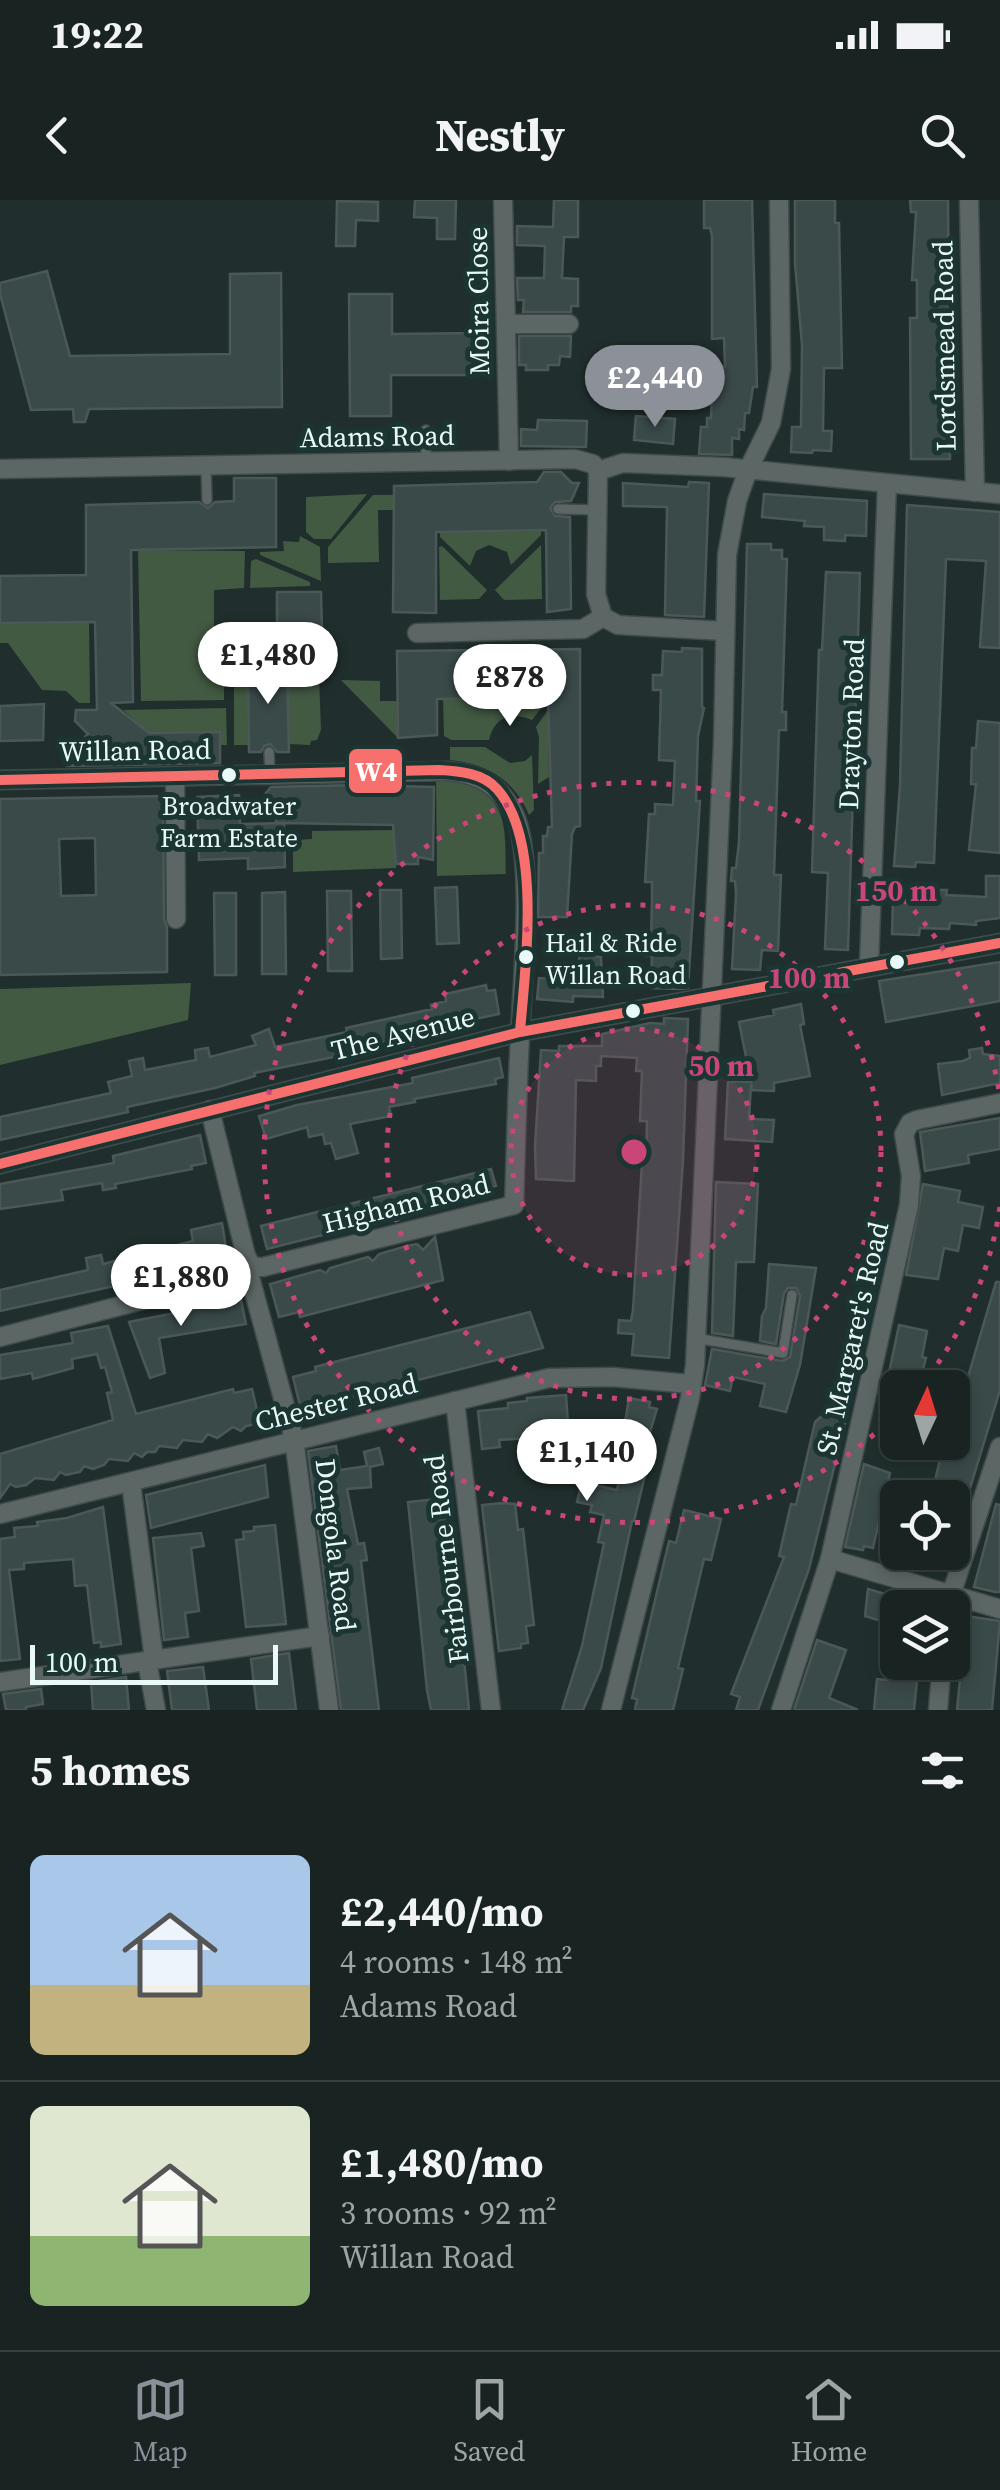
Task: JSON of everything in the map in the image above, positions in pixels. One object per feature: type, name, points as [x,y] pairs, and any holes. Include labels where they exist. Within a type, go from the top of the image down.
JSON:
[{"type":"street","name":"Moira Close","points":[[503,200],[509,461]]},
{"type":"street","points":[[611,1710],[695,1365],[723,743],[727,555],[738,501],[771,423],[782,370],[779,200]]},
{"type":"street","name":"Lordsmead Road","points":[[969,200],[975,492]]},
{"type":"street","points":[[506,324],[569,324]]},
{"type":"street","name":"Adams Road","points":[[0,470],[575,459],[593,464],[598,472],[623,463],[723,467],[1000,494]]},
{"type":"street","points":[[723,467],[738,501]]},
{"type":"street","points":[[598,472],[596,594],[603,617],[618,625],[724,631]]},
{"type":"street","name":"Drayton Road","points":[[869,966],[891,485]]},
{"type":"street","points":[[416,634],[583,629],[603,617]]},
{"type":"street","name":"Willan Road","points":[[0,780],[454,771],[474,775],[498,790],[517,819],[524,856],[514,1205]]},
{"type":"street","points":[[174,777],[176,919]]},
{"type":"street","name":"The Avenue","points":[[0,1164],[520,1032],[1000,943]]},
{"type":"street","name":"St. Margaret's Road","points":[[781,1710],[830,1559],[910,1204],[906,1128],[916,1120],[1000,1102]]},
{"type":"street","name":"Dongola Road","points":[[210,1110],[248,1272],[294,1440],[329,1710]]},
{"type":"street","name":"Higham Road","points":[[0,1337],[514,1205]]},
{"type":"street","name":"Chester Road","points":[[0,1514],[549,1378],[612,1376],[690,1384]]},
{"type":"street","name":"Fairbourne Road","points":[[454,1401],[491,1710]]},
{"type":"street","points":[[952,1590],[1000,1450]]},
{"type":"street","points":[[131,1482],[156,1710]]},
{"type":"street","points":[[830,1559],[915,1590]]},
{"type":"street","points":[[970,1605],[1000,1609]]},
{"type":"street","points":[[0,1682],[320,1636]]},
{"type":"street","points":[[938,1710],[940,1680]]},
{"type":"lane","points":[[426,430],[426,463]]},
{"type":"lane","points":[[206,465],[207,500]]},
{"type":"lane","points":[[558,508],[597,510]]},
{"type":"lane","points":[[270,752],[270,774]]},
{"type":"lane","points":[[695,1338],[783,1353],[792,1295]]},
{"type":"green space","points":[[367,494],[331,539],[314,539],[306,532],[306,497]]},
{"type":"green space","points":[[373,495],[394,495],[394,510],[378,510],[379,562],[328,563],[328,547]]},
{"type":"green space","points":[[541,531],[511,565],[507,552],[489,545],[476,551],[470,566],[440,537],[440,532]]},
{"type":"green space","points":[[300,536],[320,547],[321,581],[260,555],[284,551],[283,541],[299,542]]},
{"type":"green space","points":[[541,545],[542,599],[504,600],[495,590]]},
{"type":"green space","points":[[442,546],[487,590],[479,599],[440,600]]},
{"type":"green space","points":[[138,550],[245,551],[244,588],[214,590],[214,660],[224,661],[224,700],[141,701]]},
{"type":"green space","points":[[256,559],[310,582],[310,586],[250,588],[251,561]]},
{"type":"green space","points":[[89,622],[90,703],[79,703],[66,691],[42,690],[8,643],[0,643],[0,623]]},
{"type":"green space","points":[[234,663],[248,664],[249,745],[234,745]]},
{"type":"green space","points":[[287,663],[295,672],[319,676],[321,730],[310,745],[289,744]]},
{"type":"green space","points":[[341,680],[380,681],[380,701],[397,701],[398,738]]},
{"type":"green space","points":[[549,698],[532,720],[510,716],[499,721],[489,740],[451,740],[444,736],[443,699]]},
{"type":"green space","points":[[226,708],[227,745],[220,745],[219,732],[149,733],[123,710]]},
{"type":"green space","points":[[548,710],[549,777],[538,784],[536,727]]},
{"type":"green space","points":[[450,747],[485,747],[510,763],[525,761],[532,755],[534,810],[529,815],[516,792],[488,770],[450,760]]},
{"type":"green space","points":[[436,775],[456,779],[491,799],[502,820],[506,874],[437,876]]},
{"type":"green space","points":[[395,830],[396,868],[293,872],[293,840],[312,839],[312,831]]},
{"type":"green space","points":[[191,983],[188,1020],[0,1065],[0,989]]},
{"type":"building","points":[[415,200],[456,200],[455,239],[437,239],[437,218],[414,217]]},
{"type":"building","points":[[554,200],[578,200],[578,237],[564,237],[562,278],[578,279],[578,306],[571,306],[571,312],[523,312],[524,300],[518,300],[517,278],[544,278],[545,246],[517,245],[517,226],[553,227]]},
{"type":"building","points":[[704,200],[752,200],[757,387],[753,387],[749,413],[745,413],[744,430],[739,429],[739,439],[732,438],[732,455],[699,454],[701,427],[707,427],[707,418],[711,418],[713,366],[725,367],[724,338],[712,339],[712,236],[710,228],[704,228]]},
{"type":"building","points":[[795,200],[835,200],[835,223],[839,223],[842,368],[824,368],[823,431],[832,431],[831,451],[812,453],[791,452],[792,427],[801,427],[802,345],[795,263]]},
{"type":"building","points":[[910,200],[948,200],[950,459],[911,459],[910,318],[917,318],[917,280],[912,280],[916,212],[911,212]]},
{"type":"building","points":[[337,201],[378,202],[378,221],[356,220],[355,246],[336,246]]},
{"type":"building","points":[[47,271],[70,356],[230,354],[230,274],[281,273],[282,407],[89,409],[85,422],[74,422],[73,409],[31,410],[0,283]]},
{"type":"building","points":[[349,294],[392,294],[392,334],[478,333],[478,375],[391,375],[391,416],[350,416]]},
{"type":"building","points":[[519,336],[571,336],[570,357],[560,356],[559,365],[548,365],[548,370],[526,370],[526,365],[519,365]]},
{"type":"building","points":[[636,416],[675,419],[673,444],[634,440]]},
{"type":"building","points":[[538,420],[587,421],[586,447],[521,446],[521,429],[537,430]]},
{"type":"building","points":[[544,472],[561,472],[572,483],[579,483],[571,501],[555,502],[550,508],[555,516],[570,517],[571,609],[547,612],[546,530],[436,532],[436,613],[393,612],[394,486],[537,482]]},
{"type":"building","points":[[234,478],[276,478],[276,547],[131,550],[133,702],[111,703],[149,733],[220,732],[220,763],[67,766],[68,749],[88,734],[75,721],[76,710],[97,710],[95,622],[0,623],[0,576],[86,575],[86,505],[199,502],[208,508],[215,502],[234,501]]},
{"type":"building","points":[[689,482],[709,483],[704,617],[665,615],[667,507],[623,506],[623,483],[688,487]]},
{"type":"building","points":[[764,494],[867,501],[866,536],[824,540],[824,527],[762,517]]},
{"type":"building","points":[[907,505],[1000,512],[1000,648],[980,647],[986,561],[946,559],[934,863],[916,862],[915,867],[894,866],[900,786]]},
{"type":"building","points":[[747,544],[771,544],[771,550],[782,550],[782,559],[787,559],[782,712],[786,712],[786,730],[779,730],[774,875],[781,875],[778,951],[762,950],[760,970],[732,969],[736,894],[735,881],[731,881],[739,842]]},
{"type":"building","points":[[826,572],[860,573],[848,950],[825,949],[828,873],[812,872],[819,650]]},
{"type":"building","points":[[277,592],[321,592],[322,633],[329,648],[321,664],[305,667],[277,652]]},
{"type":"building","points":[[682,648],[702,649],[704,708],[698,736],[696,801],[700,801],[688,988],[651,988],[652,956],[645,956],[645,936],[651,937],[652,882],[645,882],[649,814],[655,814],[655,804],[673,805],[675,761],[659,760],[661,690],[653,690],[653,675],[662,675],[663,651],[682,652]]},
{"type":"building","points":[[580,649],[580,826],[572,834],[567,917],[538,917],[539,853],[543,853],[543,836],[552,827],[548,698],[437,699],[437,735],[398,738],[397,651]]},
{"type":"building","points":[[287,663],[289,752],[277,752],[270,744],[261,752],[249,752],[248,664]]},
{"type":"building","points":[[44,704],[43,740],[0,741],[0,706]]},
{"type":"building","points":[[978,721],[1000,723],[1000,853],[969,850],[976,784],[971,784],[972,748],[976,748]]},
{"type":"building","points":[[271,787],[434,787],[433,860],[418,857],[418,864],[396,864],[393,825],[284,823],[285,867],[248,869],[248,858],[199,860],[197,797],[239,795],[240,824],[283,823],[276,823],[276,801],[266,793]]},
{"type":"building","points":[[163,796],[167,972],[0,975],[0,799]],"holes":[[[95,838],[96,895],[61,896],[59,839]]]},
{"type":"building","points":[[986,876],[1000,876],[1000,918],[976,921],[976,925],[950,923],[949,929],[920,928],[919,935],[892,934],[893,900],[928,902],[928,890],[986,897]]},
{"type":"building","points":[[457,887],[459,943],[437,944],[435,888]]},
{"type":"building","points":[[380,890],[401,890],[402,958],[381,959]]},
{"type":"building","points":[[327,891],[351,891],[352,971],[328,971]]},
{"type":"building","points":[[285,892],[286,974],[262,974],[262,893]]},
{"type":"building","points":[[214,893],[236,893],[236,975],[215,975]]},
{"type":"building","points":[[580,946],[592,946],[592,956],[601,957],[603,997],[573,996],[573,1002],[537,999],[539,978],[578,981]]},
{"type":"building","points":[[1000,962],[1000,1001],[886,1022],[879,981]]},
{"type":"building","points":[[486,985],[487,991],[495,990],[499,1014],[348,1050],[349,1054],[254,1073],[255,1076],[215,1088],[127,1107],[128,1112],[0,1140],[0,1117],[111,1093],[108,1082],[132,1076],[129,1061],[143,1058],[145,1070],[196,1060],[195,1050],[208,1048],[210,1057],[256,1045],[252,1036],[269,1029],[275,1047],[347,1032],[346,1028],[432,1009],[431,1005],[446,1001],[445,994]]},
{"type":"building","points":[[801,1004],[804,1024],[800,1025],[810,1076],[774,1083],[774,1091],[752,1090],[751,1084],[749,1119],[774,1120],[772,1142],[725,1139],[728,1081],[751,1082],[739,1022],[774,1015],[773,1010]]},
{"type":"building","points":[[664,1018],[688,1019],[669,1358],[632,1355],[634,1334],[618,1333],[619,1320],[631,1321],[633,1310],[642,1163],[646,1163],[647,1121],[640,1121],[642,1071],[636,1071],[637,1058],[601,1056],[596,1081],[576,1080],[574,1181],[536,1179],[535,1146],[541,1050],[602,1046],[602,1034],[650,1023],[664,1024]]},
{"type":"building","points":[[982,1048],[983,1054],[1000,1056],[1000,1083],[942,1095],[938,1064],[963,1061],[970,1058],[969,1050]]},
{"type":"building","points":[[499,1058],[503,1077],[495,1079],[496,1084],[414,1099],[415,1102],[389,1107],[391,1116],[350,1124],[358,1153],[336,1159],[323,1134],[309,1137],[307,1127],[266,1139],[259,1116],[413,1083],[412,1078]]},
{"type":"building","points":[[1000,1118],[1000,1149],[968,1155],[969,1163],[925,1171],[920,1132]]},
{"type":"building","points":[[200,1135],[206,1163],[191,1166],[192,1169],[115,1184],[116,1188],[103,1190],[102,1183],[61,1190],[63,1200],[0,1209],[0,1184],[114,1163],[113,1156]]},
{"type":"building","points":[[491,1169],[496,1186],[489,1188],[490,1193],[267,1249],[261,1226]]},
{"type":"building","points":[[716,1182],[758,1184],[754,1262],[736,1262],[733,1336],[712,1333]]},
{"type":"building","points":[[923,1184],[960,1191],[958,1202],[983,1207],[979,1228],[963,1225],[958,1251],[944,1248],[938,1279],[906,1275]]},
{"type":"building","points":[[222,1223],[227,1254],[136,1277],[137,1281],[0,1311],[0,1290],[88,1270],[86,1258],[101,1255],[103,1264],[193,1241],[191,1230]]},
{"type":"building","points":[[435,1237],[443,1280],[300,1317],[299,1312],[279,1317],[270,1284],[320,1270],[326,1273],[330,1268],[368,1257],[373,1261],[379,1254],[407,1246],[417,1244],[423,1250]]},
{"type":"building","points":[[769,1264],[816,1268],[800,1365],[786,1412],[760,1406],[765,1384],[733,1377],[730,1391],[705,1385],[712,1349],[782,1361],[790,1357],[800,1296],[796,1288],[788,1288],[784,1293],[776,1344],[760,1341]]},
{"type":"building","points":[[996,1282],[1000,1282],[1000,1390],[970,1488],[970,1480],[935,1480],[940,1460],[970,1460],[970,1370]]},
{"type":"building","points":[[241,1300],[246,1324],[159,1338],[165,1373],[150,1378],[129,1322]]},
{"type":"building","points":[[530,1312],[543,1348],[301,1410],[293,1377],[316,1371],[315,1367]]},
{"type":"building","points":[[899,1325],[927,1331],[923,1370],[890,1370]]},
{"type":"building","points":[[108,1326],[136,1414],[233,1389],[234,1393],[252,1389],[260,1423],[241,1431],[233,1427],[217,1438],[208,1434],[202,1442],[183,1440],[177,1448],[159,1446],[142,1457],[134,1453],[128,1461],[109,1459],[93,1469],[84,1466],[80,1472],[60,1472],[54,1480],[35,1478],[26,1485],[10,1484],[0,1498],[0,1454],[113,1420],[107,1393],[112,1392],[97,1354],[72,1359],[73,1368],[33,1379],[32,1373],[0,1379],[0,1355],[73,1343],[71,1333]]},
{"type":"building","points":[[566,1395],[568,1423],[623,1435],[629,1398],[650,1402],[649,1407],[657,1409],[640,1465],[647,1467],[601,1668],[583,1710],[562,1710],[582,1646],[604,1543],[598,1542],[604,1515],[590,1512],[592,1505],[577,1502],[582,1482],[617,1490],[624,1459],[599,1453],[594,1478],[576,1474],[582,1446],[572,1444],[574,1435],[499,1440],[500,1447],[482,1449],[478,1411],[508,1408],[508,1403],[527,1398]]},
{"type":"building","points":[[824,1414],[846,1419],[809,1569],[758,1710],[736,1710],[740,1697],[731,1694],[784,1557],[779,1556],[791,1504],[796,1505],[815,1422]]},
{"type":"building","points":[[336,1446],[340,1470],[367,1466],[364,1452],[379,1448],[383,1464],[370,1467],[371,1487],[347,1489],[358,1544],[364,1543],[367,1560],[361,1561],[379,1710],[341,1710],[308,1451]]},
{"type":"building","points":[[864,1464],[890,1473],[888,1480],[880,1480],[880,1517],[873,1548],[845,1547]]},
{"type":"building","points":[[265,1465],[268,1497],[151,1528],[146,1495]]},
{"type":"building","points":[[446,1498],[469,1710],[431,1710],[427,1690],[408,1502]]},
{"type":"building","points":[[515,1504],[518,1530],[523,1529],[534,1625],[526,1626],[528,1643],[499,1651],[482,1505]]},
{"type":"building","points":[[996,1504],[1000,1505],[1000,1592],[974,1587]]},
{"type":"building","points":[[103,1507],[121,1644],[101,1647],[101,1642],[94,1643],[87,1585],[75,1586],[73,1559],[24,1563],[24,1569],[9,1570],[20,1659],[0,1661],[0,1539],[15,1537],[14,1528],[38,1526],[37,1522]]},
{"type":"building","points":[[684,1510],[721,1519],[711,1560],[704,1559],[678,1668],[683,1669],[673,1710],[635,1710],[637,1699],[632,1698],[669,1541],[676,1543]]},
{"type":"building","points":[[275,1525],[286,1624],[246,1627],[236,1540],[244,1539],[243,1532],[254,1531],[254,1527]]},
{"type":"building","points":[[201,1533],[204,1546],[191,1548],[199,1611],[185,1613],[188,1637],[164,1640],[153,1538]]},
{"type":"building","points":[[868,1589],[880,1593],[880,1621],[865,1616]]},
{"type":"building","points":[[970,1617],[1000,1621],[992,1710],[957,1710],[960,1680],[970,1680]]},
{"type":"building","points":[[817,1640],[846,1650],[829,1698],[858,1710],[794,1710]]},
{"type":"building","points":[[289,1653],[296,1710],[257,1710],[251,1659]]},
{"type":"building","points":[[203,1667],[209,1710],[172,1710],[167,1671]]},
{"type":"building","points":[[126,1677],[129,1710],[93,1710],[91,1682]]},
{"type":"building","points":[[877,1679],[917,1680],[914,1710],[874,1710]]},
{"type":"building","points":[[41,1689],[43,1704],[26,1710],[6,1710],[3,1694]]},
{"type":"transit line","name":"W4","points":[[0,780],[439,770],[485,779],[497,789],[511,811],[526,871],[527,940],[520,1032]]},
{"type":"transit line","name":"W4","points":[[0,1164],[520,1032],[1000,943]]},
{"type":"place","name":"Broadwater Farm Estate","points":[[229,775]]},
{"type":"place","name":"Hail & Ride Willan Road","points":[[526,957]]}]
